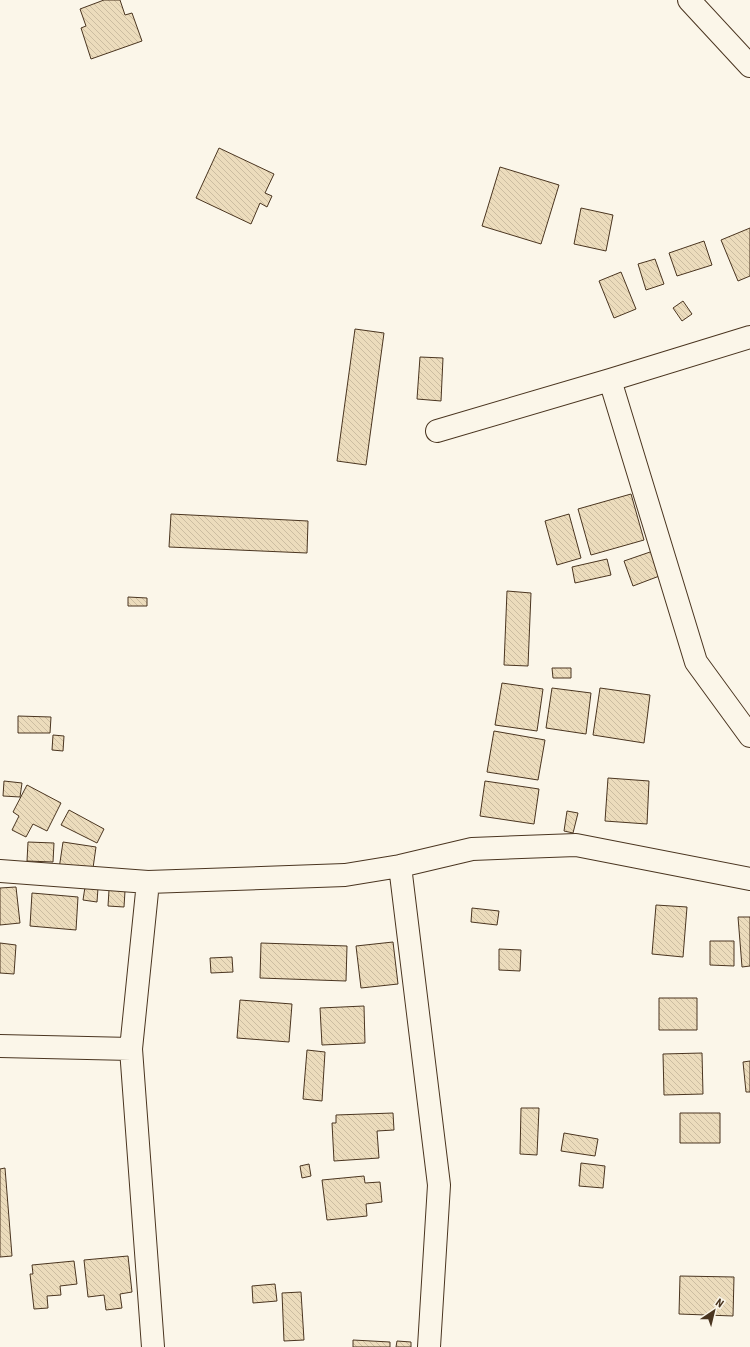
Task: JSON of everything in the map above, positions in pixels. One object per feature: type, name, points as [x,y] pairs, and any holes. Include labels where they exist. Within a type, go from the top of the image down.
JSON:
[{"type":"street","points":[[688,0],[750,66]]},
{"type":"street","points":[[437,431],[750,337]]},
{"type":"street","points":[[610,380],[696,662],[750,736]]},
{"type":"street","points":[[0,871],[148,882],[344,875],[400,866],[472,849],[576,845],[750,879]]},
{"type":"street","points":[[400,866],[439,1185],[429,1347]]},
{"type":"street","points":[[148,882],[131,1049],[153,1347]]},
{"type":"street","points":[[0,1046],[131,1049]]},
{"type":"building","points":[[104,0],[120,0],[125,15],[132,13],[142,41],[91,59],[81,28],[86,26],[80,9]]},
{"type":"building","points":[[219,148],[274,174],[265,193],[272,196],[267,207],[260,203],[251,224],[196,198]]},
{"type":"building","points":[[500,167],[559,185],[541,244],[482,226]]},
{"type":"building","points":[[581,208],[613,215],[606,251],[574,244]]},
{"type":"building","points":[[750,228],[750,276],[738,281],[721,240]]},
{"type":"building","points":[[704,241],[712,265],[677,276],[669,253]]},
{"type":"building","points":[[655,259],[664,284],[646,290],[638,264]]},
{"type":"building","points":[[621,272],[636,309],[614,318],[599,281]]},
{"type":"building","points":[[683,301],[692,314],[682,321],[673,308]]},
{"type":"building","points":[[355,329],[384,333],[366,465],[337,461]]},
{"type":"building","points":[[420,357],[443,358],[441,401],[417,399]]},
{"type":"building","points":[[631,494],[644,540],[591,555],[578,509]]},
{"type":"building","points":[[171,514],[308,521],[307,553],[169,547]]},
{"type":"building","points":[[569,514],[581,558],[557,565],[545,521]]},
{"type":"building","points":[[653,551],[662,575],[633,586],[624,561]]},
{"type":"building","points":[[607,559],[611,575],[575,583],[572,567]]},
{"type":"building","points":[[507,591],[531,593],[528,666],[504,665]]},
{"type":"building","points":[[128,597],[147,598],[147,606],[128,606]]},
{"type":"building","points":[[552,668],[571,668],[571,678],[553,678]]},
{"type":"building","points":[[502,683],[543,689],[537,731],[495,725]]},
{"type":"building","points":[[552,688],[591,693],[586,734],[546,728]]},
{"type":"building","points":[[600,688],[650,695],[644,743],[593,735]]},
{"type":"building","points":[[18,716],[51,717],[50,733],[18,733]]},
{"type":"building","points":[[494,731],[545,740],[538,780],[487,772]]},
{"type":"building","points":[[53,735],[64,736],[63,751],[52,750]]},
{"type":"building","points":[[608,778],[649,781],[647,824],[605,821]]},
{"type":"building","points":[[4,781],[22,783],[20,797],[3,796]]},
{"type":"building","points":[[485,781],[539,789],[534,824],[480,816]]},
{"type":"building","points":[[27,785],[61,803],[47,831],[33,824],[26,837],[12,830],[19,816],[13,812]]},
{"type":"building","points":[[69,810],[104,829],[97,843],[61,825]]},
{"type":"building","points":[[567,811],[578,813],[573,833],[564,831]]},
{"type":"building","points":[[28,842],[54,843],[53,862],[27,861]]},
{"type":"building","points":[[63,842],[96,847],[92,875],[59,869]]},
{"type":"building","points":[[16,887],[20,923],[0,925],[0,888]]},
{"type":"building","points":[[85,887],[98,888],[97,902],[83,900]]},
{"type":"building","points":[[109,890],[125,891],[124,907],[108,906]]},
{"type":"building","points":[[32,893],[78,897],[76,930],[30,926]]},
{"type":"building","points":[[656,905],[687,907],[683,957],[652,954]]},
{"type":"building","points":[[472,908],[499,911],[497,925],[471,922]]},
{"type":"building","points":[[738,917],[750,917],[750,966],[742,967]]},
{"type":"building","points":[[710,941],[734,941],[734,966],[710,965]]},
{"type":"building","points":[[393,942],[398,984],[361,988],[356,946]]},
{"type":"building","points":[[0,943],[16,945],[14,974],[0,973]]},
{"type":"building","points":[[261,943],[347,946],[346,981],[260,978]]},
{"type":"building","points":[[499,949],[521,950],[520,971],[499,970]]},
{"type":"building","points":[[232,957],[233,972],[211,973],[210,958]]},
{"type":"building","points":[[659,998],[697,998],[697,1030],[659,1030]]},
{"type":"building","points":[[240,1000],[292,1004],[289,1042],[237,1038]]},
{"type":"building","points":[[364,1006],[365,1043],[322,1045],[320,1008]]},
{"type":"building","points":[[307,1050],[325,1052],[322,1101],[303,1099]]},
{"type":"building","points":[[702,1053],[703,1094],[664,1095],[663,1054]]},
{"type":"building","points":[[750,1061],[750,1092],[746,1092],[743,1062]]},
{"type":"building","points":[[521,1108],[539,1108],[537,1155],[520,1154]]},
{"type":"building","points":[[393,1113],[394,1130],[377,1131],[379,1158],[334,1161],[332,1123],[336,1123],[336,1115]]},
{"type":"building","points":[[680,1113],[720,1113],[720,1143],[680,1143]]},
{"type":"building","points":[[564,1133],[598,1139],[595,1156],[561,1151]]},
{"type":"building","points":[[581,1163],[605,1166],[603,1188],[579,1186]]},
{"type":"building","points":[[309,1164],[311,1176],[302,1178],[300,1166]]},
{"type":"building","points":[[5,1168],[12,1256],[0,1257],[0,1169]]},
{"type":"building","points":[[364,1176],[365,1183],[380,1182],[382,1202],[366,1204],[367,1216],[327,1220],[322,1180]]},
{"type":"building","points":[[128,1256],[132,1292],[120,1294],[122,1308],[106,1310],[104,1295],[88,1297],[84,1260]]},
{"type":"building","points":[[74,1261],[77,1284],[60,1286],[61,1295],[47,1296],[48,1308],[34,1309],[30,1274],[33,1274],[32,1265]]},
{"type":"building","points":[[680,1276],[734,1277],[733,1316],[679,1314]]},
{"type":"building","points":[[275,1284],[277,1301],[253,1303],[252,1286]]},
{"type":"building","points":[[301,1292],[304,1340],[284,1341],[282,1293]]},
{"type":"building","points":[[353,1340],[390,1342],[390,1347],[353,1347]]},
{"type":"building","points":[[397,1341],[411,1342],[411,1347],[396,1347]]}]
